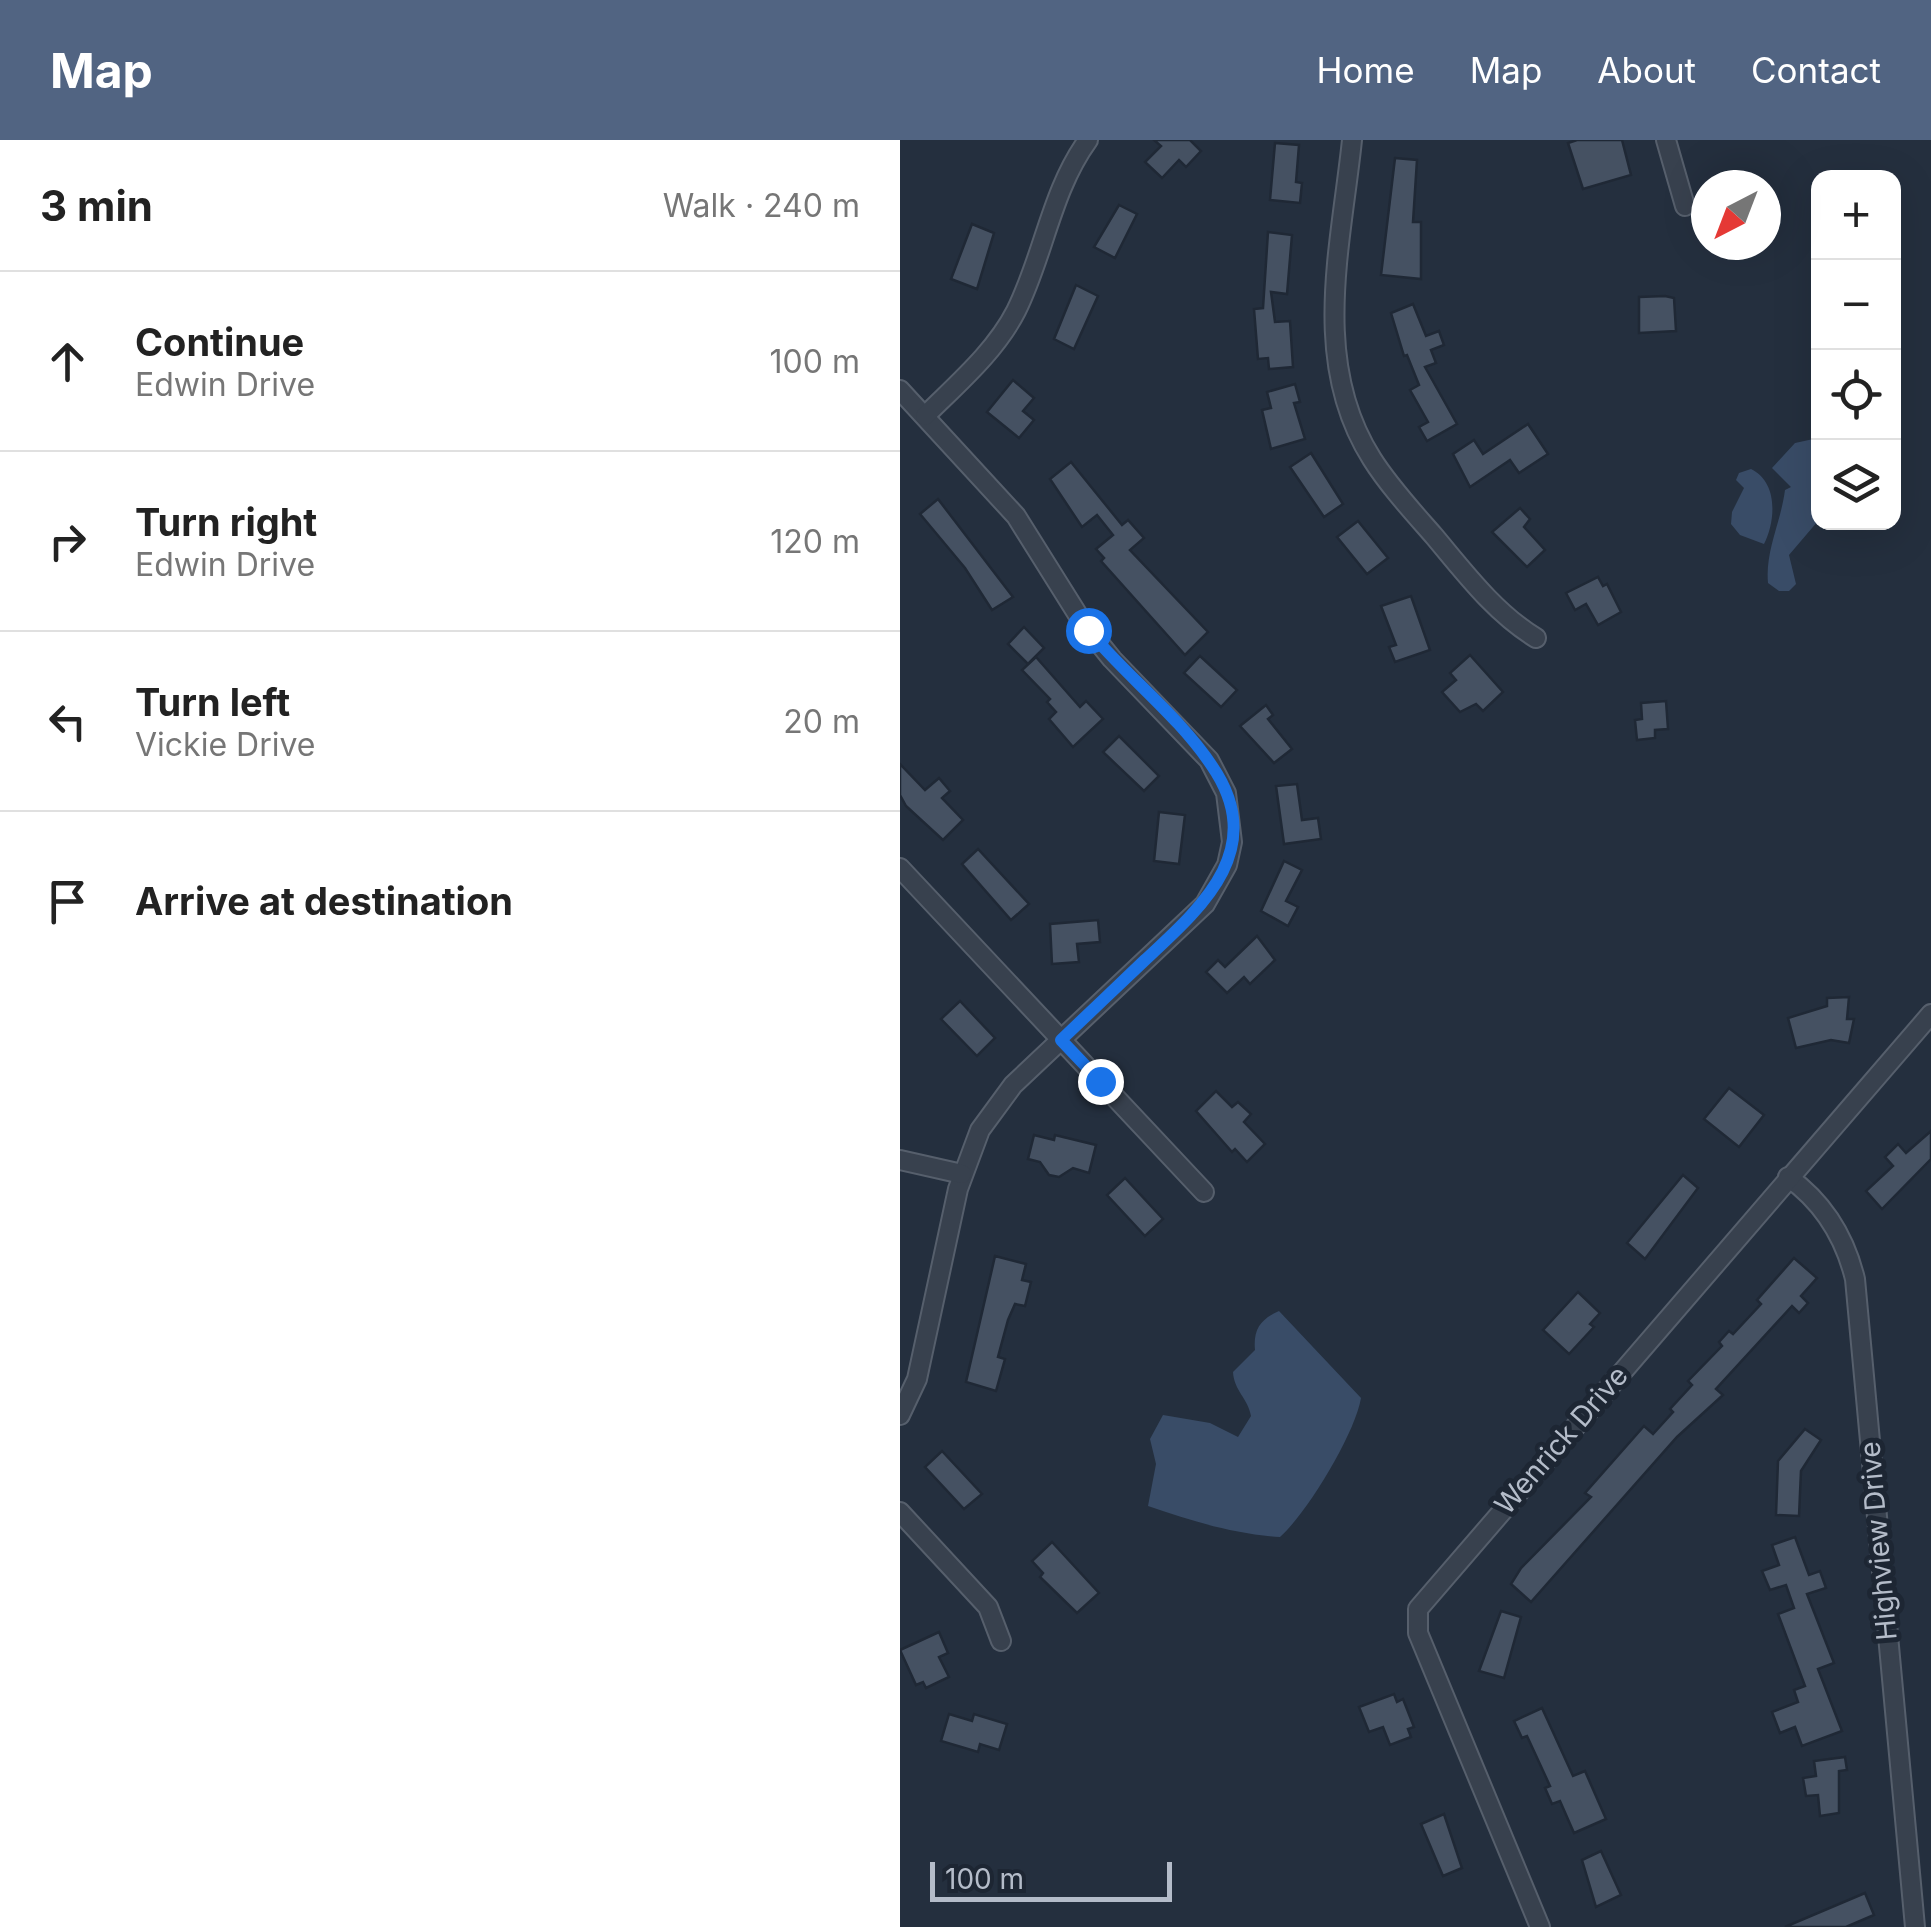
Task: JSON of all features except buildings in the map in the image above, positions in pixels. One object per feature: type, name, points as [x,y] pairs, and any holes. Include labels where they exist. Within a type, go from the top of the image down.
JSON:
[{"type":"street","points":[[925,416],[1001,335],[1017,309],[1062,185],[1088,140]]},
{"type":"street","points":[[1352,140],[1333,312],[1347,408],[1373,462],[1514,624],[1536,638]]},
{"type":"street","points":[[1666,140],[1686,206]]},
{"type":"street","points":[[900,390],[1016,516],[1088,630],[1208,760],[1230,806],[1232,842],[1227,865],[1205,904],[996,1106],[962,1174],[917,1379],[900,1415]]},
{"type":"street","points":[[900,868],[1204,1192]]},
{"type":"street","name":"Wenrick Drive","points":[[1540,1927],[1418,1633],[1418,1609],[1931,1014]]},
{"type":"street","points":[[900,1160],[962,1174]]},
{"type":"street","name":"Highview Drive","points":[[1788,1177],[1827,1216],[1846,1248],[1854,1279],[1916,1927]]},
{"type":"street","points":[[900,1512],[988,1608],[1002,1640]]},
{"type":"water","points":[[1811,440],[1811,529],[1789,555],[1796,584],[1789,591],[1779,591],[1768,583],[1769,559],[1785,490],[1791,487],[1772,468],[1795,443]]},
{"type":"water","points":[[1751,469],[1766,483],[1772,502],[1771,524],[1764,544],[1740,535],[1731,524],[1732,512],[1744,488],[1736,480],[1739,473]]},
{"type":"water","points":[[1279,1311],[1361,1398],[1350,1432],[1316,1492],[1280,1537],[1213,1526],[1148,1506],[1156,1464],[1150,1439],[1163,1415],[1210,1423],[1238,1437],[1251,1416],[1233,1372],[1255,1350],[1259,1326]]},
{"type":"route","points":[[1088,630],[1208,760],[1226,793],[1232,818],[1227,865],[1205,904],[1061,1040],[1100,1081]]}]
